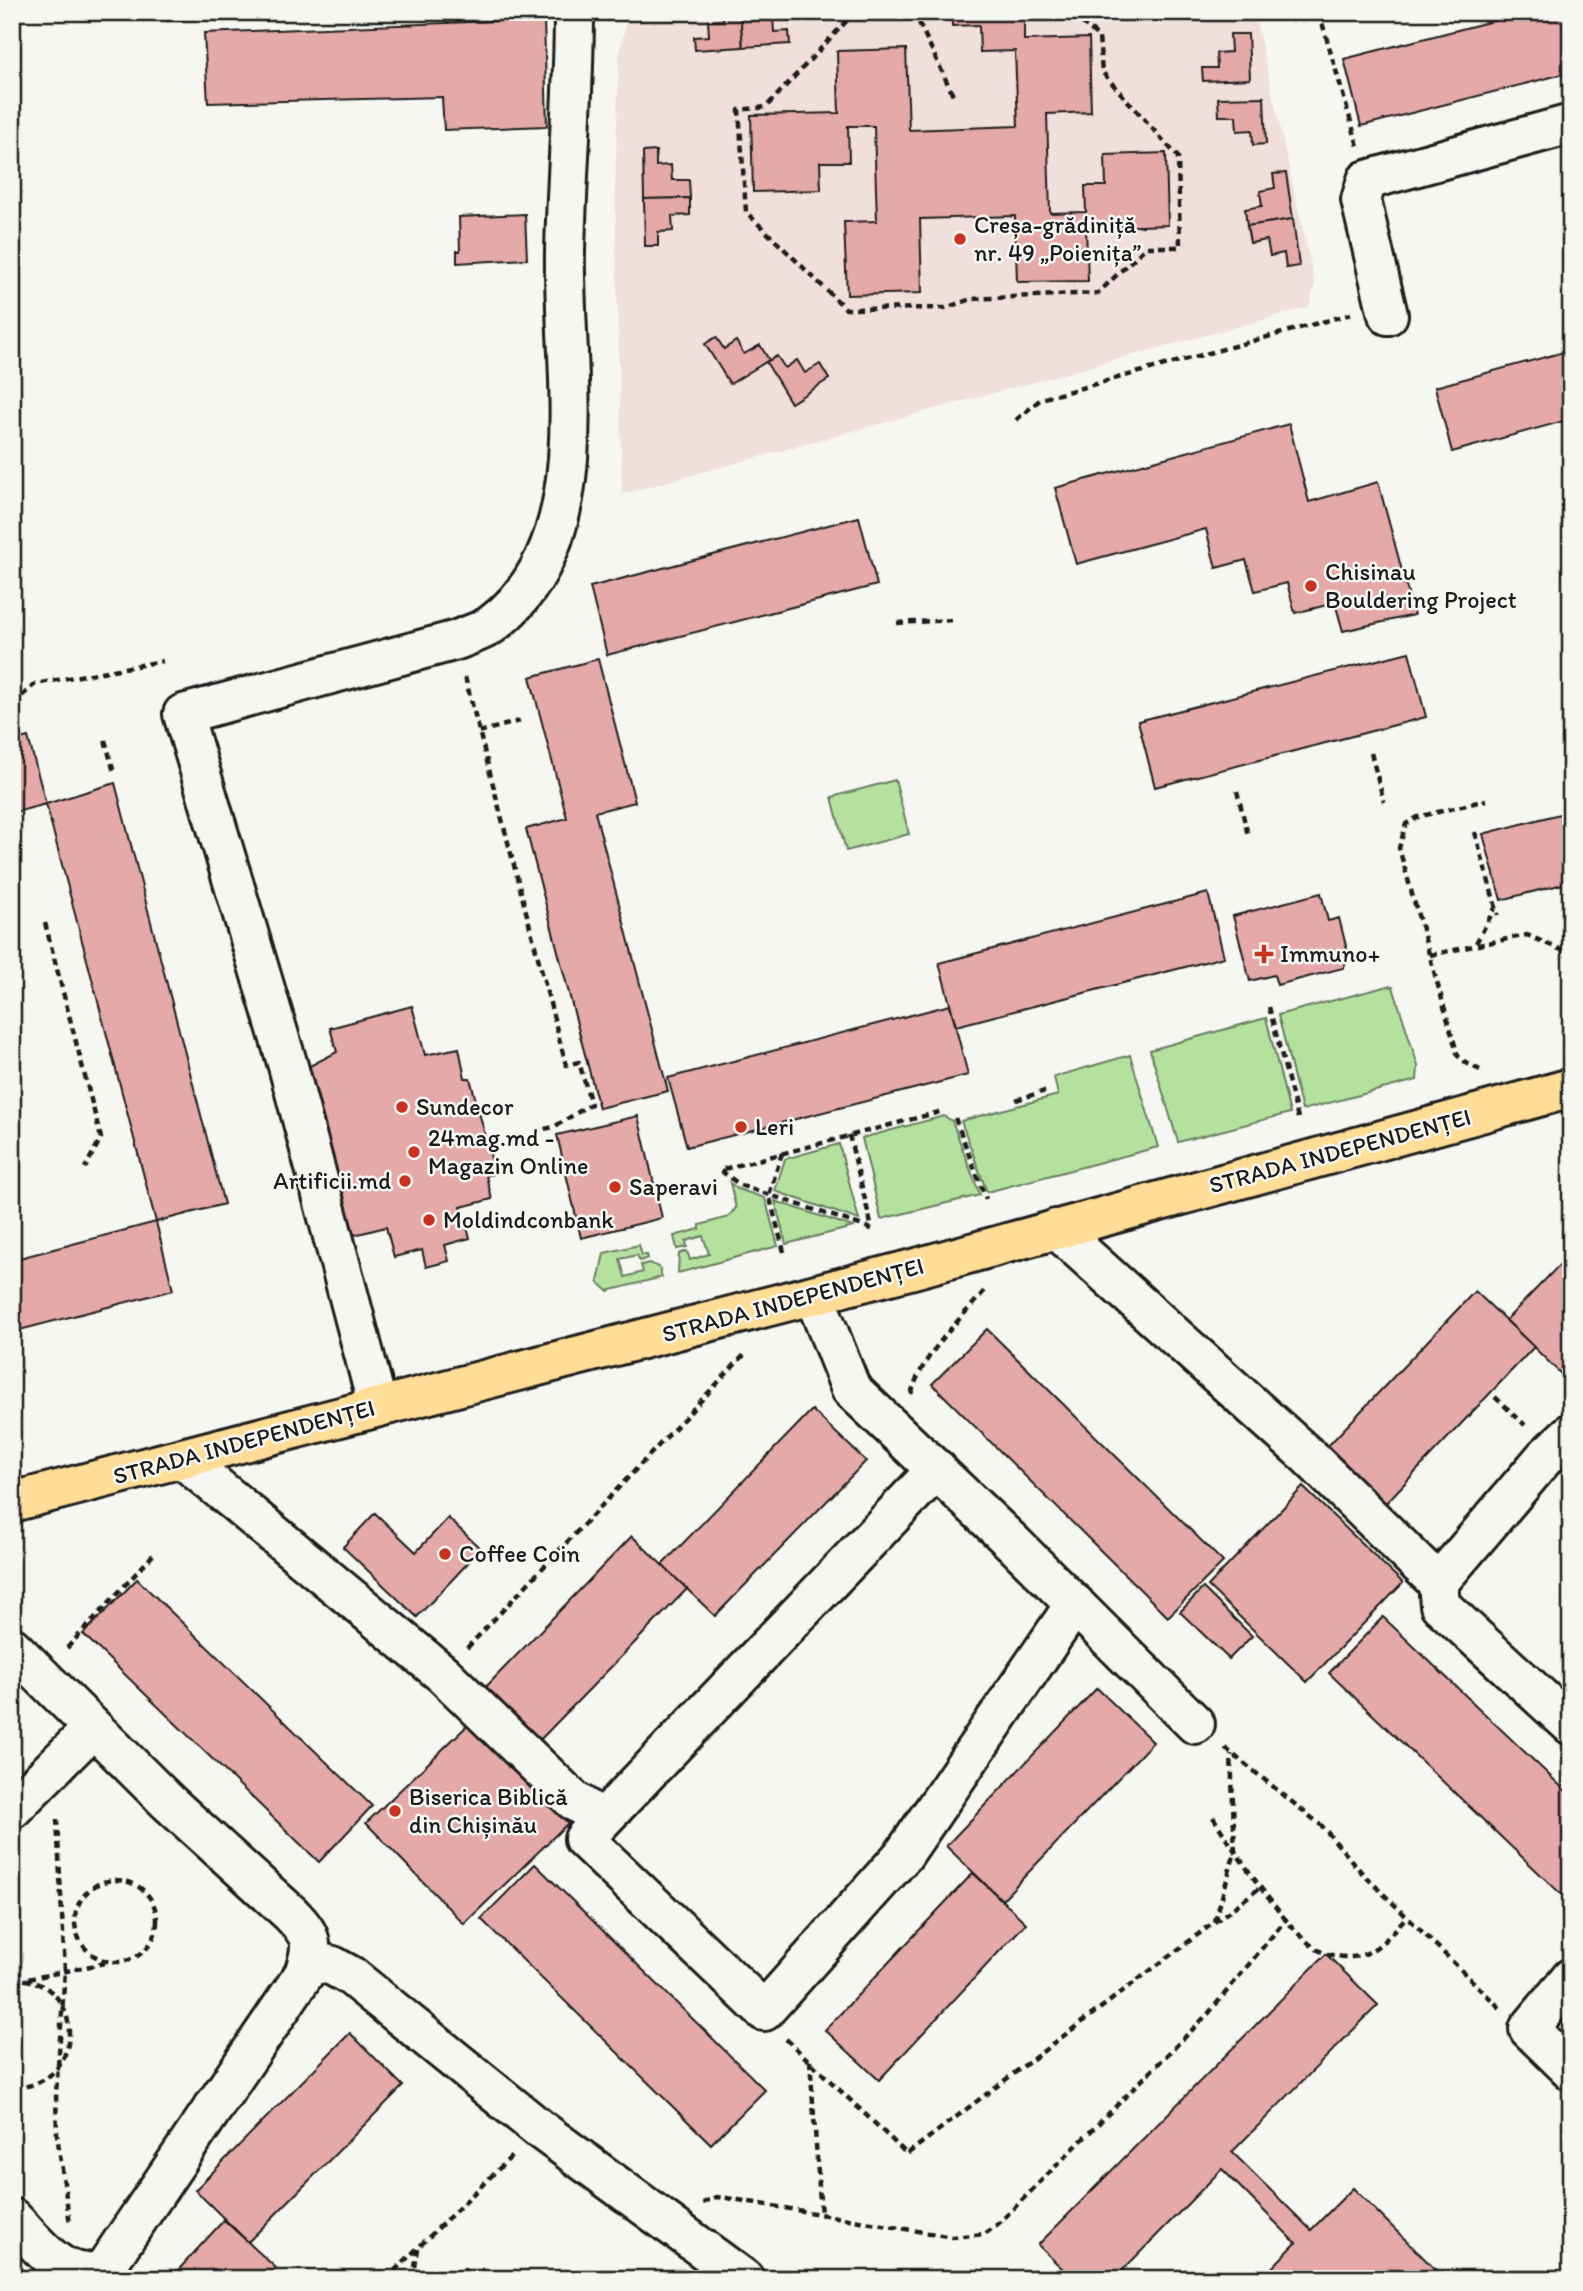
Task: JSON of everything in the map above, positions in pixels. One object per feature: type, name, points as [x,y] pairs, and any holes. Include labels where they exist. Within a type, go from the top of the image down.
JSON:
[{"type":"main road","name":"STRADA INDEPENDENȚEI","points":[[12,1502],[814,1295],[1571,1088]]},
{"type":"lane","points":[[378,1407],[288,1066],[183,715],[457,639],[488,627],[520,598],[534,581],[554,534],[570,434],[564,254],[574,12]]},
{"type":"lane","points":[[1388,315],[1361,200],[1367,180],[1571,124]]},
{"type":"lane","points":[[1056,1229],[1308,1456],[1438,1583],[1440,1605],[1571,1725]]},
{"type":"lane","points":[[814,1295],[851,1389],[937,1469],[1195,1724]]},
{"type":"lane","points":[[1438,1583],[1545,1457],[1571,1433]]},
{"type":"lane","points":[[183,1458],[443,1674],[573,1800],[602,1819]]},
{"type":"lane","points":[[937,1469],[584,1839],[764,2011],[904,1854],[1075,1604]]},
{"type":"lane","points":[[12,1647],[93,1728],[308,1932],[311,1945],[304,1974],[104,2269],[93,2274],[72,2272],[61,2266],[12,2218]]},
{"type":"lane","points":[[12,1809],[93,1728]]},
{"type":"lane","points":[[309,1960],[333,1966],[351,1976],[541,2130],[744,2279]]},
{"type":"lane","points":[[1571,1978],[1529,2029],[1571,2070]]},
{"type":"path","points":[[855,12],[766,107],[739,110],[746,212],[846,309],[945,308],[971,299],[1098,293],[1146,247],[1180,247],[1178,157],[1102,72],[1098,37],[1070,12]]},
{"type":"path","points":[[914,12],[954,97]]},
{"type":"path","points":[[1319,12],[1367,180]]},
{"type":"path","points":[[1016,420],[1041,399],[1314,323]]},
{"type":"path","points":[[897,623],[923,624],[952,620]]},
{"type":"path","points":[[13,704],[35,684],[163,662]]},
{"type":"path","points":[[463,670],[566,1065],[579,1062],[591,1104],[554,1127],[539,1130]]},
{"type":"path","points":[[479,732],[520,721]]},
{"type":"path","points":[[106,740],[114,772]]},
{"type":"path","points":[[1371,753],[1384,802]]},
{"type":"path","points":[[1237,791],[1248,835]]},
{"type":"path","points":[[1480,1070],[1468,1065],[1458,1056],[1399,848],[1406,824],[1418,817],[1486,800]]},
{"type":"path","points":[[1475,832],[1498,915]]},
{"type":"path","points":[[1475,944],[1495,907]]},
{"type":"path","points":[[45,923],[101,1138],[85,1168]]},
{"type":"path","points":[[1430,955],[1527,935],[1566,952],[1571,969]]},
{"type":"path","points":[[1269,1007],[1298,1118]]},
{"type":"path","points":[[1016,1100],[1045,1091]]},
{"type":"path","points":[[849,1135],[872,1229],[740,1185],[720,1170],[849,1135],[943,1111]]},
{"type":"path","points":[[955,1118],[986,1199]]},
{"type":"path","points":[[782,1153],[769,1195],[784,1252]]},
{"type":"path","points":[[899,1434],[917,1376],[931,1353],[988,1287]]},
{"type":"path","points":[[443,1674],[749,1349]]},
{"type":"path","points":[[12,1441],[22,1449]]},
{"type":"path","points":[[66,1649],[153,1555]]},
{"type":"path","points":[[1195,1724],[1322,1826],[1363,1874],[1406,1917],[1499,2007],[1529,2029]]},
{"type":"path","points":[[1215,1921],[1234,1852],[1231,1753]]},
{"type":"path","points":[[12,2087],[38,2082],[57,2069],[69,2042],[65,2009],[56,1765]]},
{"type":"path","points":[[1213,1817],[1234,1852],[1261,1887],[1320,1951],[1355,1957],[1367,1953],[1386,1940],[1406,1917]]},
{"type":"path","points":[[12,1979],[25,1979],[109,1962],[120,1963],[147,1949],[157,1930],[155,1907],[149,1896],[133,1883],[122,1880],[99,1882],[89,1889],[77,1906],[76,1916],[83,1945],[99,1960],[109,1962]]},
{"type":"path","points":[[764,2011],[776,2029],[907,2154],[1261,1887]]},
{"type":"path","points":[[664,2218],[716,2197],[952,2237],[985,2234],[1208,2014],[1287,1918]]},
{"type":"path","points":[[25,1979],[45,1987],[65,2009],[57,2069],[57,2135],[60,2174],[69,2217],[72,2272]]},
{"type":"path","points":[[810,2060],[821,2215]]},
{"type":"path","points":[[386,2279],[541,2130]]},
{"type":"path","points":[[413,2279],[419,2247]]},
{"type":"shaded area","name":"Creșa-grădiniță nr. 49 „Poienița”","points":[[628,12],[1254,12],[1315,284],[1309,307],[622,494],[615,194],[619,56]]},
{"type":"green space","points":[[895,780],[909,834],[846,851],[832,797]]},
{"type":"green space","points":[[1388,986],[1393,987],[1418,1066],[1417,1080],[1302,1110],[1278,1015]]},
{"type":"green space","points":[[1266,1018],[1290,1113],[1178,1142],[1150,1050]]},
{"type":"green space","points":[[1130,1055],[1158,1147],[987,1192],[961,1121],[1058,1095],[1054,1077]]},
{"type":"green space","points":[[944,1116],[952,1121],[980,1195],[881,1219],[862,1138]]},
{"type":"green space","points":[[839,1144],[859,1220],[775,1191],[785,1159]]},
{"type":"green space","points":[[730,1183],[738,1189],[765,1198],[778,1246],[678,1273],[679,1254],[687,1251],[690,1260],[709,1254],[703,1236],[686,1241],[687,1247],[677,1249],[674,1236],[728,1217],[736,1208]]},
{"type":"green space","points":[[775,1201],[853,1227],[786,1244]]},
{"type":"green space","points":[[639,1245],[642,1255],[647,1255],[648,1258],[640,1261],[637,1255],[620,1259],[625,1277],[643,1272],[641,1265],[649,1263],[659,1267],[662,1277],[608,1291],[598,1282],[604,1253]]},
{"type":"building","points":[[166,12],[242,12],[242,15],[167,21]]},
{"type":"building","points":[[723,12],[740,12],[743,47],[695,50],[694,37],[709,36],[708,21],[723,20]]},
{"type":"building","points":[[740,12],[758,12],[758,18],[773,17],[774,32],[789,31],[790,44],[743,47]]},
{"type":"building","points":[[952,12],[1024,12],[1024,40],[1089,38],[1091,112],[1047,114],[1050,213],[1086,212],[1085,186],[1106,186],[1105,155],[1166,153],[1168,225],[1086,228],[1088,281],[1017,282],[1015,216],[920,219],[922,293],[847,295],[844,222],[877,221],[874,126],[848,126],[849,162],[820,162],[821,190],[753,192],[751,115],[839,113],[837,51],[906,49],[909,130],[1018,126],[1015,51],[980,52],[979,25],[952,26]]},
{"type":"building","points":[[1528,12],[1571,12],[1571,72],[1361,126],[1344,59]]},
{"type":"building","points":[[544,19],[547,126],[444,130],[442,97],[208,103],[204,33]]},
{"type":"building","points":[[1230,34],[1248,34],[1250,79],[1203,81],[1202,68],[1217,68],[1216,53],[1231,52]]},
{"type":"building","points":[[1264,97],[1266,144],[1253,145],[1252,130],[1237,131],[1236,116],[1219,116],[1218,98]]},
{"type":"building","points":[[656,151],[656,166],[671,165],[672,180],[689,180],[690,198],[644,199],[643,152]]},
{"type":"building","points":[[1286,173],[1293,219],[1247,226],[1245,209],[1262,206],[1260,191],[1275,188],[1273,174]]},
{"type":"building","points":[[690,198],[690,215],[672,216],[673,231],[658,232],[658,246],[645,246],[644,199]]},
{"type":"building","points":[[525,214],[527,259],[457,263],[457,251],[460,251],[459,217]]},
{"type":"building","points":[[1293,219],[1299,266],[1286,268],[1284,253],[1270,256],[1267,240],[1250,243],[1247,226]]},
{"type":"building","points":[[716,337],[724,349],[736,341],[744,354],[760,345],[769,360],[730,384],[705,344]]},
{"type":"building","points":[[1571,350],[1571,419],[1452,452],[1435,387]]},
{"type":"building","points":[[777,356],[785,368],[797,360],[805,373],[820,364],[829,379],[791,403],[766,362]]},
{"type":"building","points":[[1289,424],[1309,502],[1378,482],[1414,615],[1343,631],[1335,603],[1295,613],[1287,583],[1255,591],[1246,560],[1216,568],[1206,529],[1076,564],[1055,488]]},
{"type":"building","points":[[859,517],[877,585],[607,655],[590,587]]},
{"type":"building","points":[[1409,652],[1426,717],[1155,787],[1138,721]]},
{"type":"building","points":[[598,659],[635,802],[595,812],[668,1091],[599,1108],[526,829],[567,818],[530,677]]},
{"type":"building","points":[[28,737],[46,804],[12,813],[12,741]]},
{"type":"building","points":[[115,783],[224,1204],[156,1222],[46,804]]},
{"type":"building","points":[[1571,811],[1571,882],[1501,900],[1483,834]]},
{"type":"building","points":[[1208,893],[1224,957],[956,1026],[939,963]]},
{"type":"building","points":[[1321,893],[1328,921],[1339,918],[1349,958],[1343,968],[1277,985],[1274,975],[1250,981],[1233,916]]},
{"type":"building","points":[[950,1005],[968,1075],[687,1147],[668,1078]]},
{"type":"building","points":[[412,1006],[425,1055],[459,1048],[465,1078],[470,1078],[495,1173],[486,1176],[492,1199],[461,1207],[470,1238],[445,1245],[449,1261],[426,1267],[422,1250],[394,1257],[386,1227],[354,1235],[323,1179],[296,1073],[337,1052],[330,1028]]},
{"type":"building","points":[[638,1116],[662,1218],[581,1238],[557,1135]]},
{"type":"building","points":[[156,1222],[173,1290],[12,1332],[12,1260]]},
{"type":"building","points":[[1571,1253],[1571,1367],[1562,1375],[1506,1320]]},
{"type":"building","points":[[1475,1291],[1534,1347],[1385,1504],[1326,1448]]},
{"type":"building","points":[[987,1329],[1223,1562],[1168,1617],[932,1384]]},
{"type":"building","points":[[812,1410],[866,1461],[715,1616],[662,1565]]},
{"type":"building","points":[[1303,1487],[1403,1583],[1307,1682],[1208,1586]]},
{"type":"building","points":[[375,1513],[416,1552],[448,1518],[481,1549],[417,1617],[343,1547]]},
{"type":"building","points":[[632,1536],[687,1589],[534,1746],[480,1693]]},
{"type":"building","points":[[137,1579],[372,1806],[319,1862],[83,1634]]},
{"type":"building","points":[[1203,1588],[1252,1636],[1229,1659],[1180,1612]]},
{"type":"building","points":[[1383,1617],[1571,1796],[1571,1889],[1563,1896],[1329,1673]]},
{"type":"building","points":[[1097,1688],[1153,1742],[1002,1900],[946,1846]]},
{"type":"building","points":[[471,1722],[568,1823],[464,1924],[366,1823]]},
{"type":"building","points":[[535,1864],[765,2090],[711,2144],[481,1919]]},
{"type":"building","points":[[973,1873],[1026,1923],[879,2080],[825,2030]]},
{"type":"building","points":[[1326,1954],[1378,2005],[1232,2152],[1311,2230],[1353,2188],[1445,2279],[1261,2279],[1296,2243],[1222,2169],[1114,2279],[1073,2279],[1038,2245]]},
{"type":"building","points":[[350,2033],[403,2086],[248,2242],[195,2190]]},
{"type":"building","points":[[224,2220],[276,2268],[265,2279],[170,2279]]},
{"type":"building","points":[[464,2268],[474,2277],[482,2269],[492,2279],[453,2279]]},
{"type":"place","name":"Creșa-grădiniță nr. 49 „Poienița”","points":[[960,239]]},
{"type":"place","name":"Chisinau Bouldering Project","points":[[1311,586]]},
{"type":"place","name":"Immuno+","points":[[1264,954]]},
{"type":"place","name":"Sundecor","points":[[402,1107]]},
{"type":"place","name":"Leri","points":[[741,1127]]},
{"type":"place","name":"24mag.md - Magazin Online","points":[[414,1152]]},
{"type":"place","name":"Artificii.md","points":[[405,1181]]},
{"type":"place","name":"Saperavi","points":[[615,1187]]},
{"type":"place","name":"Moldindconbank","points":[[429,1220]]},
{"type":"place","name":"Coffee Coin","points":[[445,1554]]},
{"type":"place","name":"Biserica Biblică din Chișinău","points":[[395,1811]]}]
